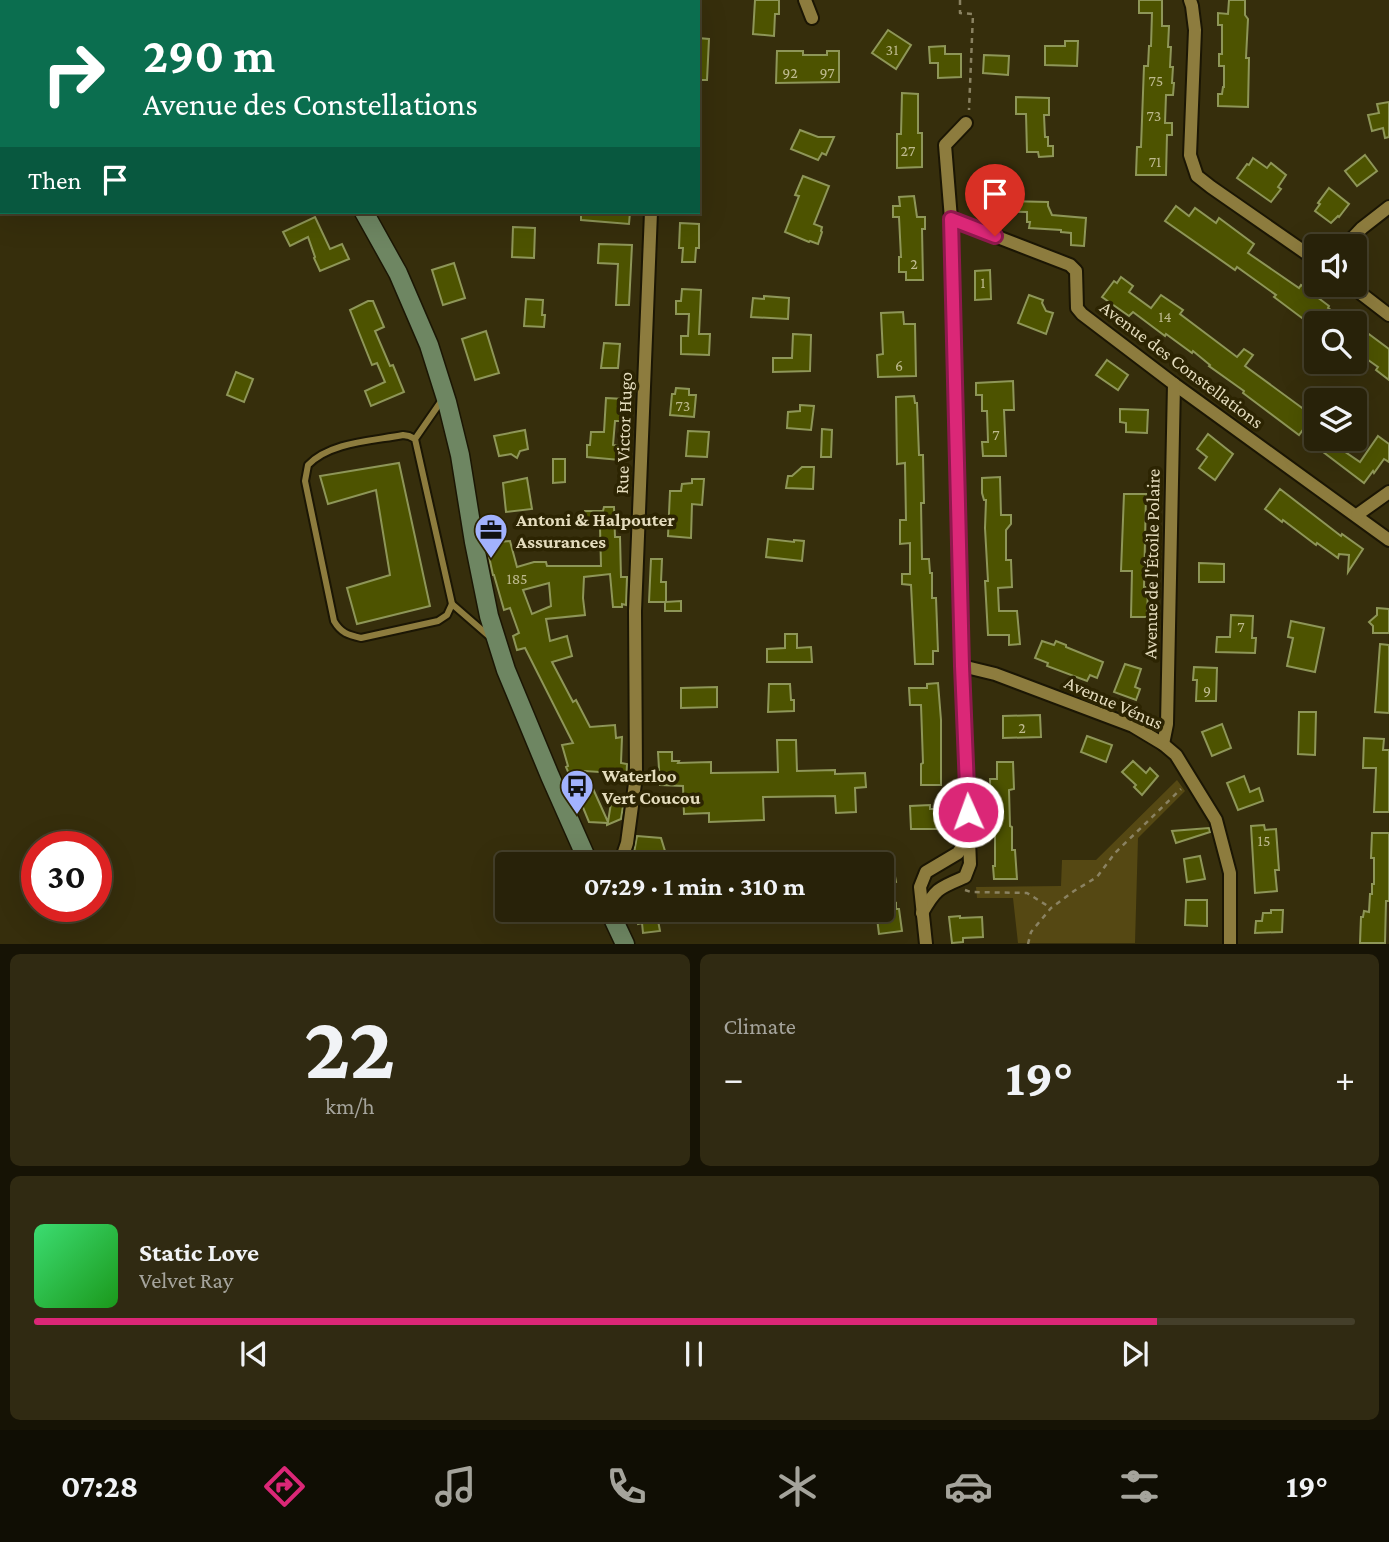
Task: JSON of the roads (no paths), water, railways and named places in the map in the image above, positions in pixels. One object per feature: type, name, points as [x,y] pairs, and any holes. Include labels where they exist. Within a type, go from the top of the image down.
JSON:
[{"type":"main road","points":[[365,214],[398,273],[429,345],[460,456],[489,616],[506,670],[584,852]]},
{"type":"main road","points":[[615,922],[625,943]]},
{"type":"street","points":[[805,0],[812,18]]},
{"type":"street","points":[[1190,0],[1195,30],[1191,155],[1197,176],[1304,252]]},
{"type":"street","points":[[922,913],[933,894],[965,877],[970,864],[962,666],[951,219],[945,145],[966,123]]},
{"type":"street","points":[[1356,234],[1389,207]]},
{"type":"street","name":"Rue Victor Hugo","points":[[624,852],[636,776],[635,611],[651,214]]},
{"type":"street","name":"Avenue des Constellations","points":[[951,219],[1070,265],[1076,271],[1077,308],[1082,314],[1389,540]]},
{"type":"street","points":[[1366,297],[1389,315]]},
{"type":"street","name":"Avenue de l'Étoile Polaire","points":[[1163,744],[1167,724],[1174,384]]},
{"type":"street","points":[[1357,516],[1389,492]]},
{"type":"street","name":"Avenue Vénus","points":[[962,666],[995,674],[1133,726],[1176,755],[1216,820],[1230,873],[1230,943]]},
{"type":"street","points":[[926,943],[920,887],[926,872],[958,853],[969,836]]},
{"type":"lane","points":[[445,396],[415,439],[452,604],[498,644]]},
{"type":"lane","points":[[415,439],[403,435],[336,448],[323,453],[308,465],[305,481],[334,621],[343,633],[361,638],[438,621],[447,615],[452,604]]},
{"type":"place","name":"Antoni & Halpouter Assurances","points":[[491,560]]},
{"type":"place","name":"Waterloo Vert Coucou","points":[[577,816]]}]
